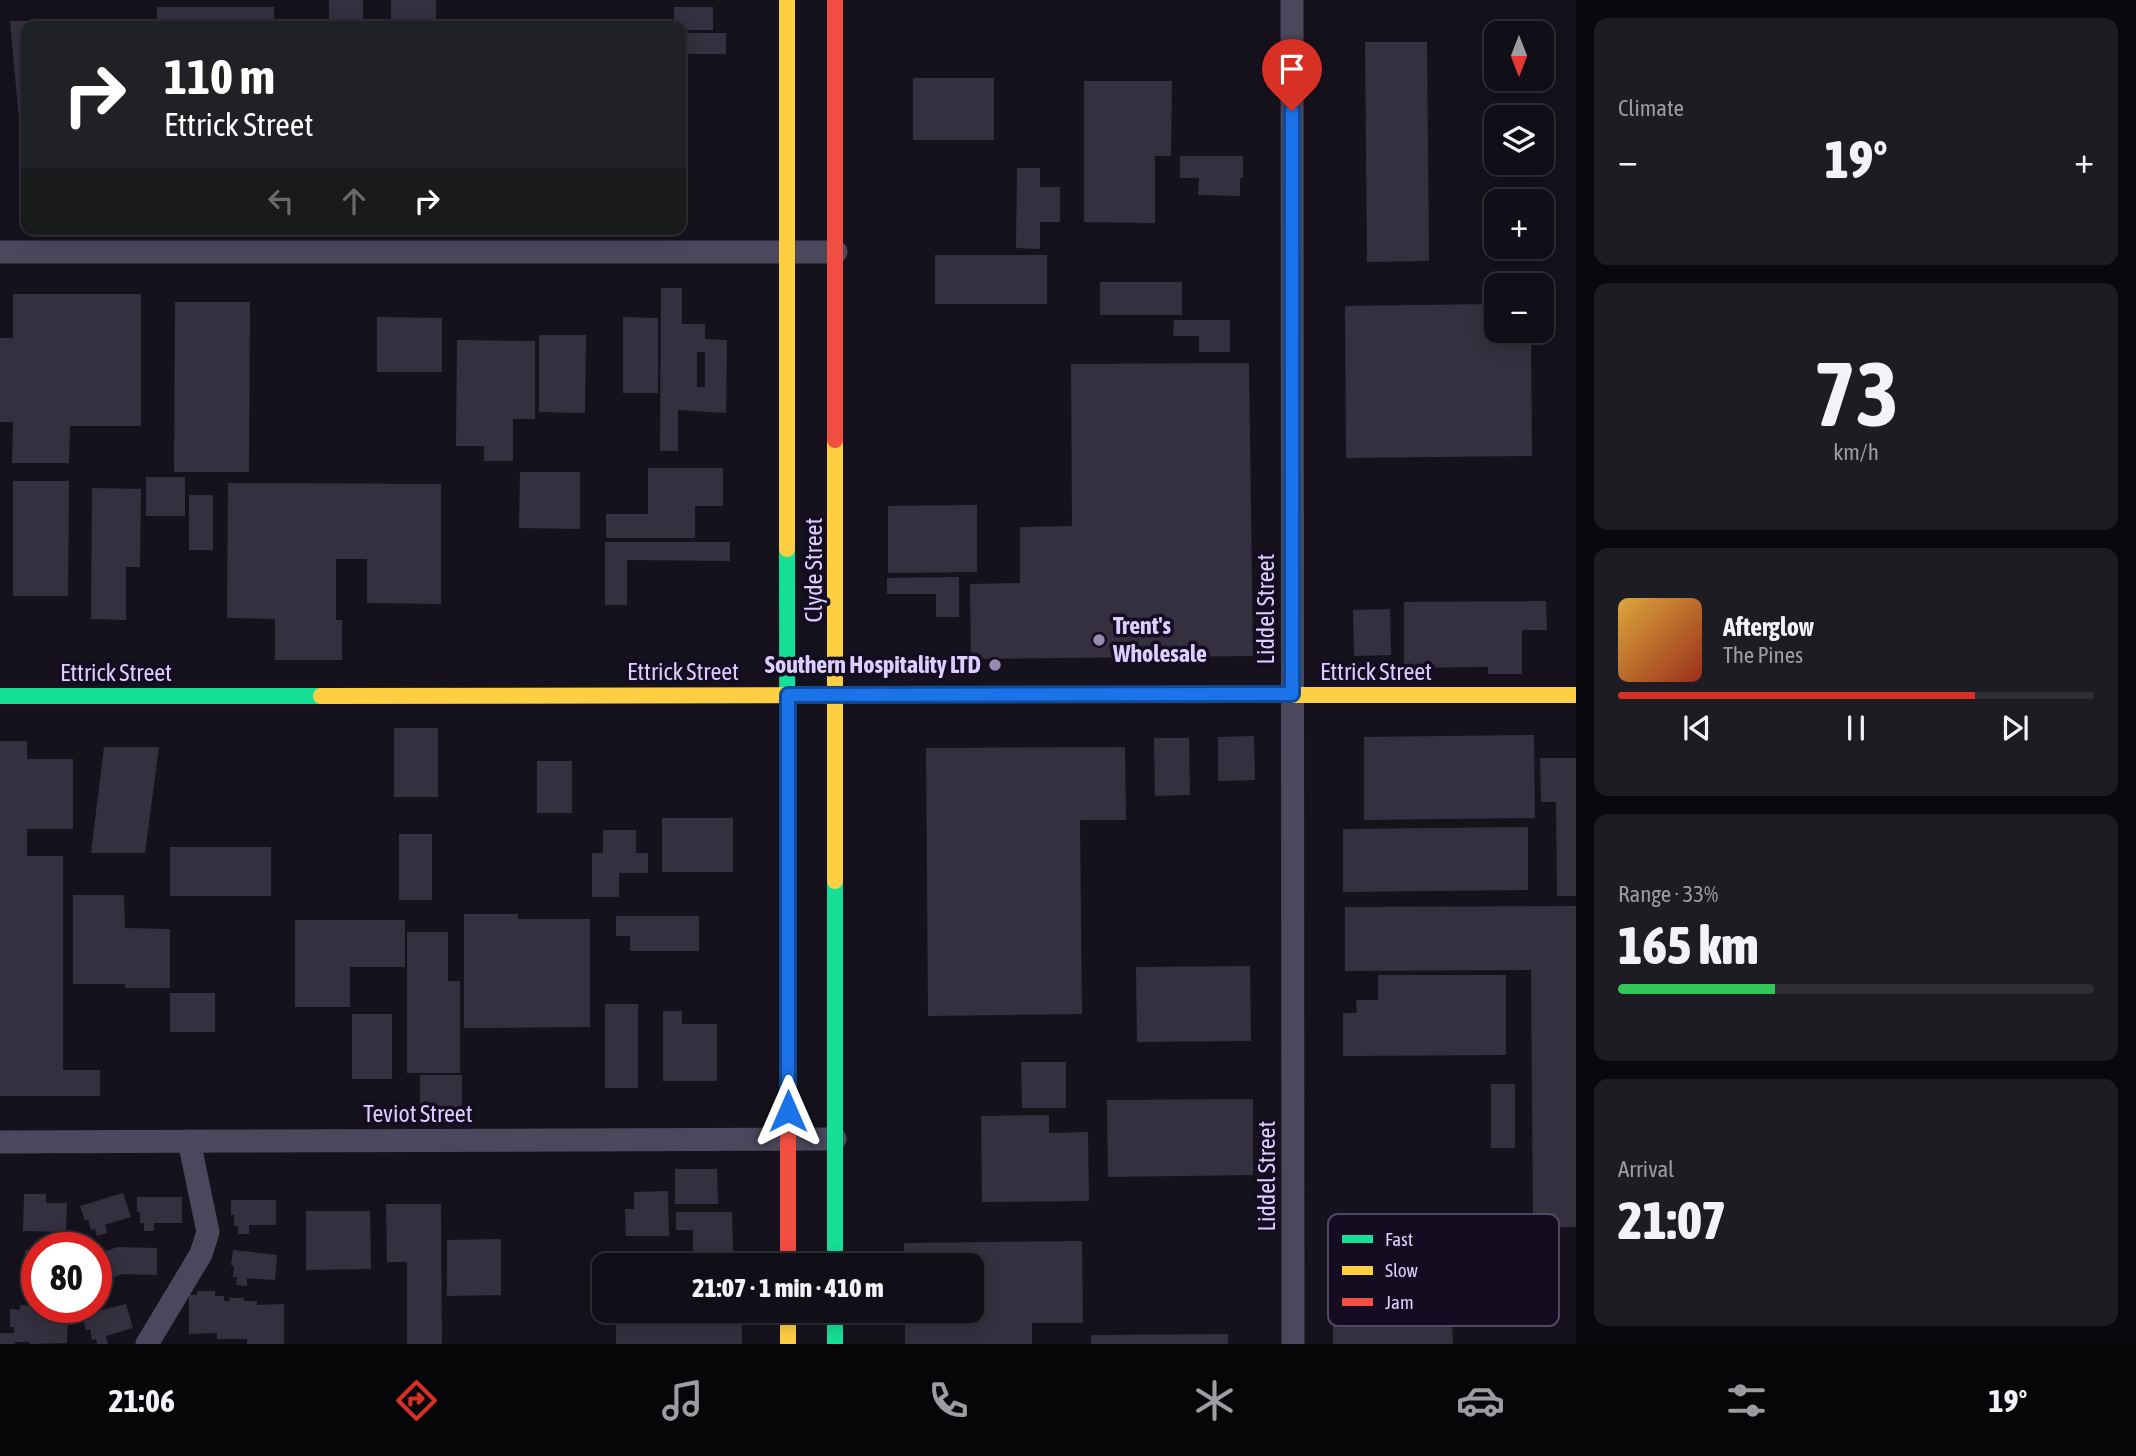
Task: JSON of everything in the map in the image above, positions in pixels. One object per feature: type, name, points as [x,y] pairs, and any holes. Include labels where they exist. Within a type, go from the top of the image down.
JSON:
[{"type":"main road","name":"Clyde Street","points":[[788,0],[788,1253]]},
{"type":"main road","name":"Clyde Street","points":[[835,0],[835,1253]]},
{"type":"main road","name":"Ettrick Street","points":[[0,696],[1576,695]]},
{"type":"main road","points":[[788,1323],[788,1344]]},
{"type":"main road","points":[[835,1323],[835,1344]]},
{"type":"street","name":"Liddel Street","points":[[1292,0],[1293,1344]]},
{"type":"street","points":[[0,252],[836,252]]},
{"type":"street","name":"Teviot Street","points":[[0,1142],[835,1139]]},
{"type":"street","points":[[146,1344],[201,1254],[208,1232],[189,1141]]},
{"type":"building","points":[[329,0],[363,0],[363,21],[329,21]]},
{"type":"building","points":[[391,0],[436,0],[436,21],[391,21]]},
{"type":"building","points":[[157,7],[274,7],[274,21],[157,21]]},
{"type":"building","points":[[674,7],[713,7],[713,30],[686,30],[686,21],[674,21]]},
{"type":"building","points":[[145,20],[21,21],[21,142],[10,21]]},
{"type":"building","points":[[686,33],[726,33],[726,54],[686,54]]},
{"type":"building","points":[[1365,42],[1427,42],[1429,261],[1367,262]]},
{"type":"building","points":[[913,78],[994,78],[994,140],[913,140]]},
{"type":"building","points":[[1084,81],[1172,81],[1171,156],[1155,156],[1155,223],[1084,222]]},
{"type":"building","points":[[1180,156],[1243,156],[1240,196],[1198,195],[1199,178],[1180,178]]},
{"type":"building","points":[[1017,168],[1040,168],[1040,187],[1060,187],[1060,222],[1040,222],[1040,249],[1016,248]]},
{"type":"building","points":[[935,255],[1047,255],[1047,304],[935,304]]},
{"type":"building","points":[[1100,282],[1182,282],[1182,315],[1100,315]]},
{"type":"building","points":[[661,288],[682,288],[682,324],[705,324],[705,339],[727,340],[726,413],[678,410],[678,451],[660,451]],"holes":[[[697,352],[705,352],[705,387],[697,387]]]},
{"type":"building","points":[[13,294],[141,294],[141,426],[70,426],[69,463],[12,463],[13,422],[0,422],[0,338],[13,338]]},
{"type":"building","points":[[175,302],[250,302],[249,472],[174,472]]},
{"type":"building","points":[[1484,304],[1484,343],[1531,343],[1532,456],[1346,458],[1345,306]]},
{"type":"building","points":[[377,317],[442,318],[442,372],[377,372]]},
{"type":"building","points":[[623,317],[658,318],[658,393],[623,393]]},
{"type":"building","points":[[1174,320],[1230,320],[1230,352],[1199,352],[1199,336],[1173,336]]},
{"type":"building","points":[[539,335],[586,335],[585,413],[539,412]]},
{"type":"building","points":[[457,340],[535,341],[535,419],[513,419],[513,461],[484,461],[484,446],[456,446]]},
{"type":"building","points":[[1249,363],[1253,656],[971,659],[970,584],[1020,583],[1020,527],[1072,526],[1071,364]]},
{"type":"building","points":[[648,468],[723,468],[723,506],[695,506],[695,538],[606,538],[606,514],[648,514]]},
{"type":"building","points":[[520,472],[580,472],[580,529],[519,528]]},
{"type":"building","points":[[146,477],[185,477],[185,516],[146,516]]},
{"type":"building","points":[[13,481],[69,481],[68,596],[13,596]]},
{"type":"building","points":[[228,483],[441,484],[441,604],[367,603],[367,559],[336,559],[336,620],[342,620],[342,660],[275,660],[275,619],[227,618]]},
{"type":"building","points":[[92,488],[141,489],[140,567],[126,567],[126,620],[91,619]]},
{"type":"building","points":[[189,495],[213,495],[213,550],[189,550]]},
{"type":"building","points":[[977,505],[977,572],[888,573],[888,506]]},
{"type":"building","points":[[605,542],[730,542],[730,561],[627,560],[627,605],[605,605]]},
{"type":"building","points":[[959,577],[959,617],[936,617],[936,594],[887,594],[887,578]]},
{"type":"building","points":[[1546,601],[1547,630],[1522,630],[1522,674],[1488,674],[1488,667],[1404,668],[1404,602]]},
{"type":"building","points":[[1390,609],[1391,655],[1354,656],[1353,610]]},
{"type":"building","points":[[394,728],[438,728],[438,797],[394,797]]},
{"type":"building","points":[[1534,735],[1535,818],[1364,820],[1364,737]]},
{"type":"building","points":[[1254,736],[1255,780],[1218,781],[1218,737]]},
{"type":"building","points":[[1154,738],[1189,738],[1190,795],[1155,796]]},
{"type":"building","points":[[0,741],[27,741],[27,759],[73,759],[73,829],[27,829],[27,856],[63,856],[63,1070],[100,1070],[100,1096],[0,1096]]},
{"type":"building","points":[[104,747],[159,747],[145,853],[91,853]]},
{"type":"building","points":[[1125,747],[1126,820],[1080,820],[1082,1014],[928,1016],[926,748]]},
{"type":"building","points":[[1540,758],[1576,758],[1576,896],[1557,896],[1556,802],[1541,802]]},
{"type":"building","points":[[537,761],[572,761],[572,813],[537,813]]},
{"type":"building","points":[[662,818],[733,818],[733,872],[662,872]]},
{"type":"building","points":[[1528,827],[1528,890],[1343,892],[1343,829]]},
{"type":"building","points":[[603,830],[636,830],[636,853],[648,853],[648,873],[619,873],[619,897],[592,897],[592,853],[603,853]]},
{"type":"building","points":[[399,834],[432,834],[432,900],[399,900]]},
{"type":"building","points":[[170,847],[271,847],[271,896],[170,896]]},
{"type":"building","points":[[73,895],[124,895],[125,928],[170,929],[170,988],[125,988],[125,984],[73,984]]},
{"type":"building","points":[[1576,906],[1576,1227],[1559,1227],[1559,1214],[1533,1214],[1531,970],[1345,971],[1345,907]]},
{"type":"building","points":[[464,914],[518,914],[518,919],[590,919],[590,1027],[464,1028]]},
{"type":"building","points":[[616,916],[699,916],[699,951],[630,951],[630,936],[616,936]]},
{"type":"building","points":[[295,920],[405,920],[405,967],[350,967],[350,1007],[295,1007]]},
{"type":"building","points":[[407,932],[448,932],[448,981],[460,981],[460,1073],[407,1073]]},
{"type":"building","points":[[1250,966],[1251,1041],[1137,1042],[1136,967]]},
{"type":"building","points":[[1378,975],[1506,975],[1506,1055],[1343,1056],[1343,1013],[1357,1013],[1356,1000],[1378,1000]]},
{"type":"building","points":[[170,993],[215,993],[215,1032],[170,1032]]},
{"type":"building","points":[[605,1004],[638,1004],[638,1088],[605,1088]]},
{"type":"building","points":[[663,1011],[682,1011],[682,1024],[717,1024],[717,1081],[663,1081]]},
{"type":"building","points":[[352,1014],[392,1014],[392,1079],[352,1079]]},
{"type":"building","points":[[1021,1062],[1066,1062],[1066,1108],[1022,1108]]},
{"type":"building","points":[[420,1075],[462,1075],[462,1108],[420,1108]]},
{"type":"building","points":[[1491,1084],[1515,1084],[1515,1148],[1491,1148]]},
{"type":"building","points":[[1253,1099],[1253,1175],[1108,1177],[1107,1100]]},
{"type":"building","points":[[1049,1115],[1049,1133],[1088,1132],[1089,1201],[982,1202],[981,1116]]},
{"type":"building","points":[[675,1169],[717,1169],[718,1204],[675,1204]]},
{"type":"building","points":[[668,1191],[669,1236],[626,1236],[625,1209],[634,1209],[634,1192]]},
{"type":"building","points":[[123,1193],[131,1217],[105,1225],[107,1232],[96,1232],[95,1229],[91,1230],[88,1219],[85,1221],[80,1206]]},
{"type":"building","points":[[24,1194],[46,1194],[46,1203],[67,1203],[66,1232],[23,1231]]},
{"type":"building","points":[[137,1197],[182,1197],[182,1223],[154,1223],[154,1231],[144,1231],[144,1223],[140,1223],[140,1212],[137,1212]]},
{"type":"building","points":[[231,1200],[276,1200],[276,1225],[249,1225],[249,1234],[238,1234],[238,1226],[234,1226],[234,1215],[231,1215]]},
{"type":"building","points":[[386,1204],[441,1204],[442,1344],[407,1344],[407,1262],[387,1262]]},
{"type":"building","points":[[306,1211],[370,1211],[371,1269],[306,1270]]},
{"type":"building","points":[[676,1212],[732,1212],[733,1253],[693,1253],[693,1230],[676,1230]]},
{"type":"building","points":[[501,1239],[501,1295],[447,1296],[447,1240]]},
{"type":"building","points":[[1082,1241],[1083,1323],[1032,1323],[1032,1344],[905,1344],[905,1323],[984,1323],[984,1253],[904,1253],[904,1243]]},
{"type":"building","points":[[157,1248],[157,1275],[123,1274],[112,1278],[112,1249]]},
{"type":"building","points":[[233,1250],[277,1255],[275,1280],[247,1278],[247,1286],[236,1285],[237,1277],[233,1277],[234,1266],[231,1265]]},
{"type":"building","points":[[197,1291],[215,1291],[215,1296],[224,1296],[224,1301],[230,1301],[229,1298],[244,1298],[244,1301],[257,1301],[257,1305],[284,1304],[284,1344],[247,1344],[247,1339],[217,1339],[217,1333],[189,1334],[189,1295],[197,1295]]},
{"type":"building","points":[[126,1304],[133,1328],[106,1336],[108,1344],[97,1344],[96,1339],[92,1340],[90,1329],[86,1330],[84,1323],[112,1323],[112,1308]]},
{"type":"building","points":[[21,1305],[21,1323],[68,1323],[67,1343],[0,1344],[0,1333],[14,1333],[14,1327],[10,1327],[10,1309],[20,1310]]},
{"type":"building","points":[[616,1323],[742,1323],[742,1344],[616,1344]]},
{"type":"building","points":[[1333,1326],[1452,1326],[1453,1344],[1333,1344]]},
{"type":"building","points":[[1228,1334],[1228,1344],[1091,1344],[1091,1335]]},
{"type":"traffic: fast","points":[[787,549],[788,1130]]},
{"type":"traffic: fast","points":[[0,696],[321,696]]},
{"type":"traffic: fast","points":[[835,881],[835,1253]]},
{"type":"traffic: fast","points":[[835,1323],[835,1344]]},
{"type":"traffic: slow","points":[[787,0],[787,549]]},
{"type":"traffic: slow","points":[[835,440],[835,881]]},
{"type":"traffic: slow","points":[[321,696],[911,695]]},
{"type":"traffic: slow","points":[[1208,695],[1576,695]]},
{"type":"traffic: slow","points":[[788,1323],[788,1344]]},
{"type":"traffic: jam","points":[[835,0],[835,440]]},
{"type":"traffic: jam","points":[[911,695],[1208,695]]},
{"type":"traffic: jam","points":[[788,1130],[788,1253]]},
{"type":"place","name":"Trent's Wholesale","points":[[1099,640]]},
{"type":"place","name":"Southern Hospitality LTD","points":[[995,665]]},
{"type":"route","points":[[788,1111],[788,695],[1292,694],[1292,111]]}]
